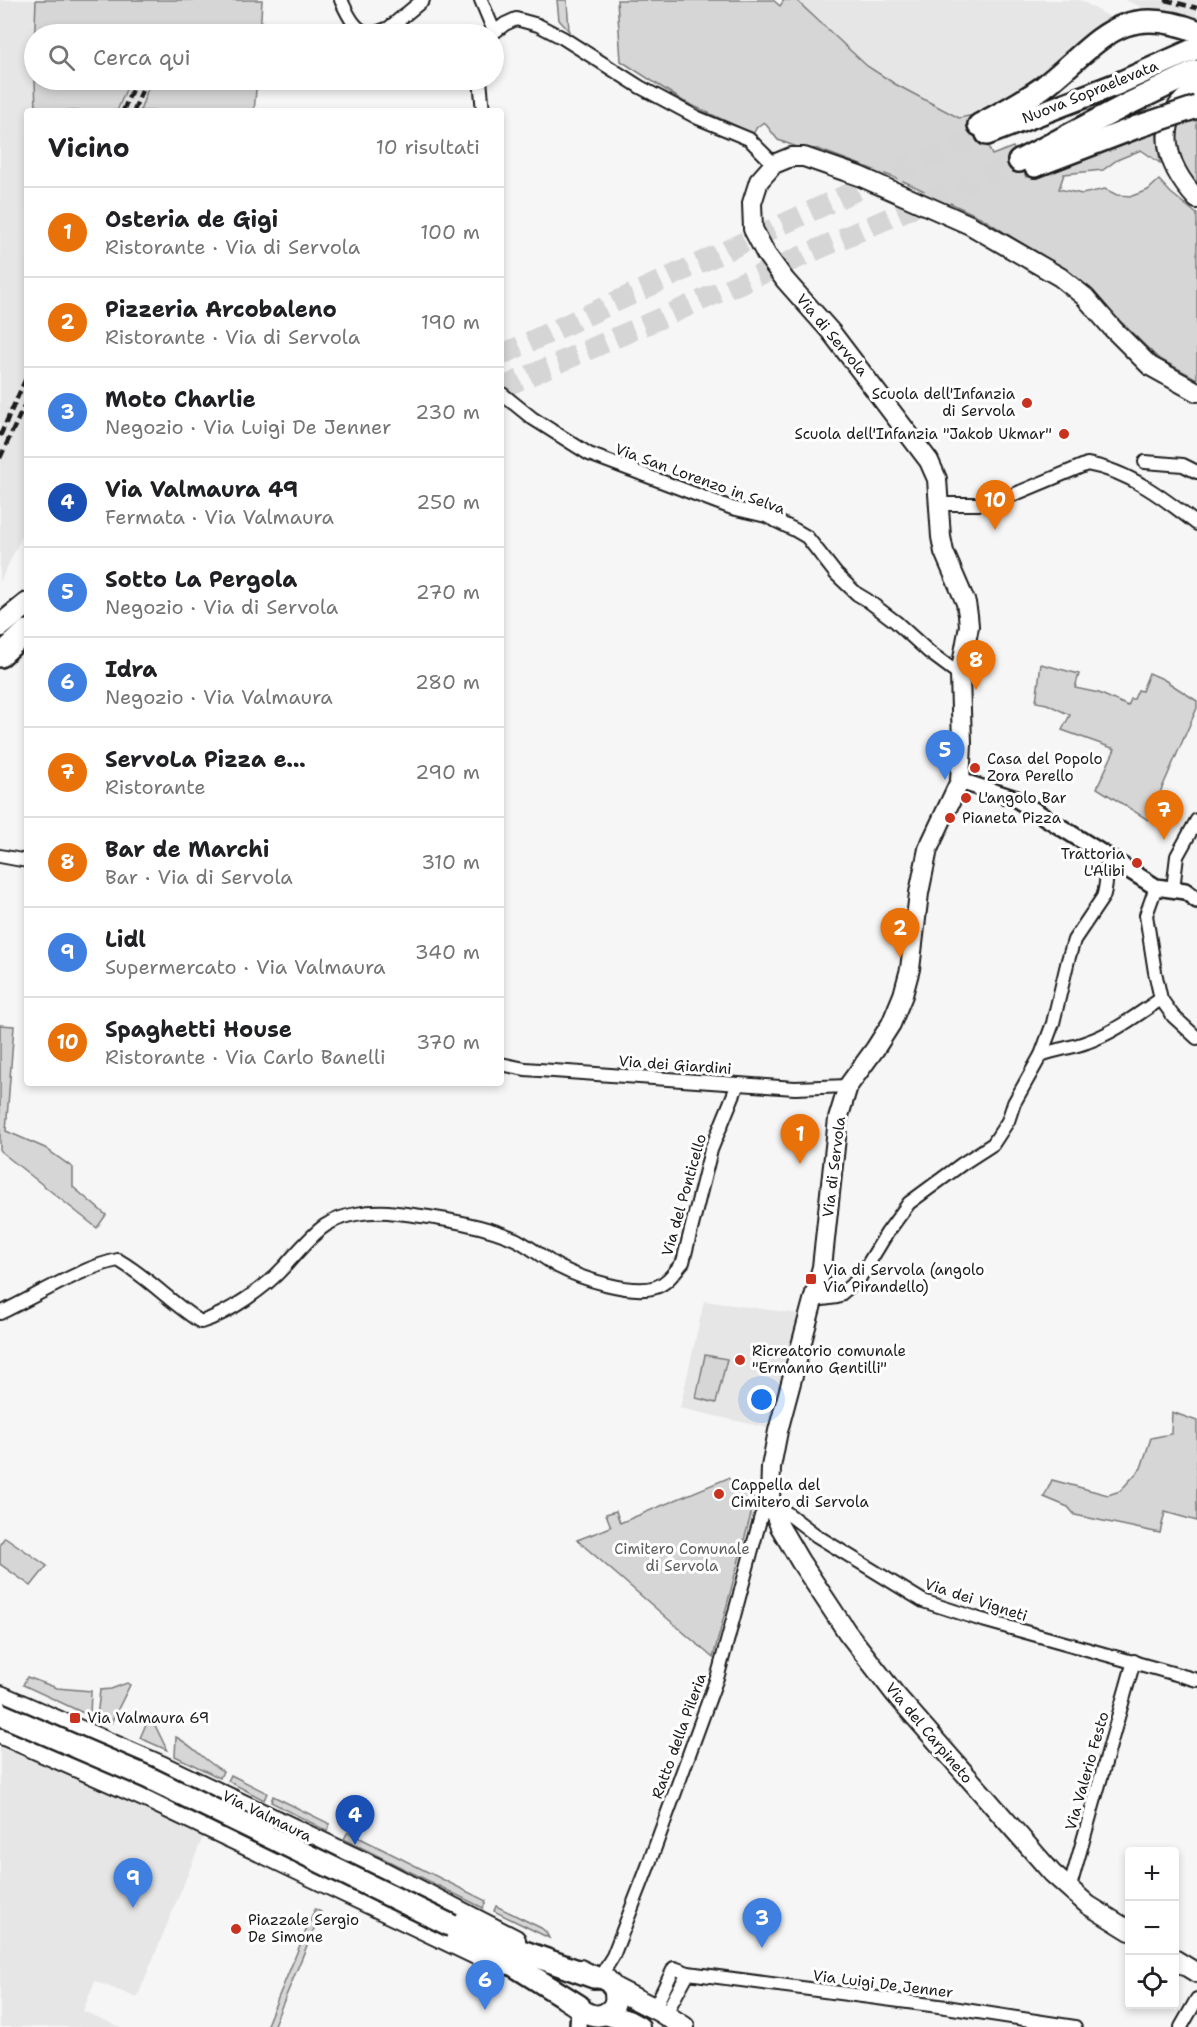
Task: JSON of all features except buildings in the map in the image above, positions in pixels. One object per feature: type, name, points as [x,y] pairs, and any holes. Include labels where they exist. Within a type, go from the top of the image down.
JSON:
[{"type":"highway","name":"Nuova Sopraelevata","points":[[1197,30],[1150,18],[1120,26],[1101,38],[1042,88],[981,130],[1117,84],[1197,48]]},
{"type":"highway","name":"Nuova Sopraelevata","points":[[1197,71],[1126,105],[1021,166],[1197,107]]},
{"type":"highway","points":[[0,626],[24,606]]},
{"type":"highway","points":[[0,656],[24,634]]},
{"type":"highway","points":[[0,1714],[147,1777],[452,1926],[603,1981]]},
{"type":"highway","points":[[452,1926],[578,2016]]},
{"type":"main road","points":[[1197,89],[1186,96],[1176,108],[1169,124],[1167,143],[1178,176],[1197,199]]},
{"type":"main road","points":[[774,164],[790,157],[804,157],[859,176],[970,225],[1060,277],[1085,297],[1150,366],[1197,392]]},
{"type":"main road","name":"Via di Servola","points":[[770,1500],[771,1467],[778,1431],[822,1267],[838,1119],[848,1086],[881,1041],[903,995],[910,969],[919,893],[928,849],[960,781],[962,744],[960,675],[969,626],[966,603],[941,537],[938,479],[923,451],[831,332],[785,280],[766,254],[753,229],[752,203],[759,181],[774,164]]},
{"type":"main road","name":"Via del Carpineto","points":[[770,1500],[780,1527],[847,1632],[930,1735],[1068,1890],[1125,1928]]},
{"type":"main road","name":"Via Valmaura","points":[[0,1696],[122,1749],[373,1867],[482,1924],[603,1981],[684,2027]]},
{"type":"main road","points":[[0,1733],[464,1947],[578,2016],[589,2015],[596,2019],[628,2021],[639,2027]]},
{"type":"main road","points":[[1179,1962],[1197,1973]]},
{"type":"main road","points":[[578,2016],[579,1987],[583,1982],[603,1981],[616,2001],[613,2007],[596,2019]]},
{"type":"street","points":[[340,0],[355,24]]},
{"type":"street","points":[[394,24],[423,0]]},
{"type":"street","points":[[481,0],[490,24]]},
{"type":"street","points":[[504,26],[516,19],[538,25],[563,38],[640,87],[698,118],[749,139],[774,164]]},
{"type":"street","points":[[481,90],[483,108]]},
{"type":"street","name":"Via San Lorenzo in Selva","points":[[504,395],[532,418],[589,454],[732,508],[766,516],[807,537],[836,574],[857,594],[874,605],[960,675]]},
{"type":"street","points":[[1145,462],[1183,465],[1197,472]]},
{"type":"street","points":[[939,504],[996,502],[1088,464],[1101,466],[1154,491],[1197,524]]},
{"type":"street","points":[[960,781],[1016,800],[1113,858],[1156,887],[1185,891],[1197,900]]},
{"type":"street","points":[[1173,889],[1177,856],[1197,820]]},
{"type":"street","points":[[0,856],[24,860]]},
{"type":"street","points":[[815,1300],[837,1297],[858,1279],[909,1203],[993,1144],[1008,1121],[1014,1103],[1041,1055],[1053,1023],[1074,940],[1103,897],[1106,873],[1113,858]]},
{"type":"street","points":[[1156,887],[1146,915],[1161,999],[1173,1016],[1197,1038]]},
{"type":"street","points":[[1041,1055],[1090,1041],[1161,999]]},
{"type":"street","name":"Via dei Giardini","points":[[504,1065],[525,1069],[795,1088],[848,1086]]},
{"type":"street","name":"Via del Ponticello","points":[[0,1313],[82,1273],[118,1260],[132,1268],[184,1311],[201,1322],[239,1302],[266,1284],[325,1225],[365,1212],[387,1212],[456,1222],[517,1240],[558,1267],[582,1278],[630,1288],[656,1287],[671,1277],[682,1262],[711,1150],[738,1084]]},
{"type":"street","name":"Via dei Vigneti","points":[[770,1500],[817,1536],[923,1601],[1197,1680]]},
{"type":"street","name":"Ratto della Pileria","points":[[603,1981],[718,1675],[761,1516],[770,1500]]},
{"type":"street","name":"Via Valerio Festo","points":[[1068,1890],[1134,1661]]},
{"type":"street","points":[[108,1781],[105,1763],[109,1755],[122,1749]]},
{"type":"street","name":"Via Luigi De Jenner","points":[[659,2012],[675,1968],[688,1973],[946,2007],[1074,2027]]},
{"type":"street","points":[[659,2012],[688,1973]]},
{"type":"street","points":[[1181,2027],[1197,1999]]},
{"type":"shaded area","points":[[0,0],[36,0],[34,24],[24,24],[24,90],[36,90],[36,108],[24,108],[24,532],[0,582]]},
{"type":"shaded area","points":[[796,0],[1080,0],[1110,17],[1026,84],[974,115],[959,118],[895,84],[867,66]]},
{"type":"shaded area","points":[[1125,0],[1197,0],[1197,21],[1146,9]]},
{"type":"shaded area","points":[[126,90],[147,90],[141,108],[118,108]]},
{"type":"shaded area","name":"Ricreatorio comunale \"Ermanno Gentilli\"","points":[[704,1301],[800,1314],[772,1429],[680,1408]]},
{"type":"shaded area","points":[[0,1744],[126,1797],[203,1837],[137,1998],[95,1981],[83,2011],[121,2027],[0,2027]]},
{"type":"green space","points":[[36,0],[262,0],[261,24],[35,24]]},
{"type":"green space","points":[[557,0],[567,0],[569,31],[559,20]]},
{"type":"green space","points":[[617,0],[773,0],[780,6],[784,0],[796,0],[867,66],[895,84],[959,118],[974,115],[992,155],[1013,147],[1026,177],[1156,128],[1160,163],[1141,150],[1117,160],[1103,170],[1064,174],[1059,189],[1082,194],[1105,189],[1117,195],[1132,196],[1148,190],[1159,180],[1197,214],[1197,379],[1158,358],[1077,279],[982,218],[901,180],[818,149],[800,148],[778,140],[764,122],[753,134],[683,101],[621,61]]},
{"type":"green space","points":[[35,90],[126,90],[118,108],[36,108]]},
{"type":"green space","points":[[147,90],[256,90],[254,108],[141,108]]},
{"type":"green space","points":[[1197,101],[1197,184],[1183,163],[1179,152],[1177,131],[1180,121]]},
{"type":"green space","points":[[1041,664],[1079,674],[1075,688],[1099,693],[1128,706],[1138,690],[1142,691],[1149,673],[1163,679],[1197,701],[1197,708],[1148,820],[1097,788],[1115,749],[1062,730],[1070,715],[1047,704],[1036,702]]},
{"type":"green space","points":[[0,1025],[14,1026],[6,1131],[45,1148],[73,1168],[73,1187],[106,1215],[97,1228],[0,1151]]},
{"type":"green space","points":[[705,1355],[727,1359],[716,1403],[696,1398]]},
{"type":"green space","points":[[1172,1412],[1197,1421],[1197,1521],[1165,1512],[1160,1533],[1075,1515],[1068,1507],[1044,1497],[1052,1480],[1108,1495],[1120,1491],[1141,1468],[1151,1438],[1171,1434]]},
{"type":"green space","name":"Cimitero Comunale di Servola","points":[[728,1478],[755,1499],[713,1658],[577,1540],[611,1527],[606,1514],[616,1511],[620,1523]]},
{"type":"green space","points":[[5,1537],[47,1566],[31,1586],[0,1564],[0,1544]]},
{"type":"green space","points":[[27,1677],[57,1688],[91,1691],[90,1716],[23,1685]]},
{"type":"green space","points":[[127,1683],[130,1685],[111,1723],[97,1718],[100,1690]]},
{"type":"green space","points":[[150,1715],[167,1750],[140,1738]]},
{"type":"green space","points":[[176,1737],[223,1771],[220,1778],[175,1756]]},
{"type":"green space","points":[[231,1775],[267,1793],[264,1800],[228,1781]]},
{"type":"green space","points":[[273,1796],[330,1824],[327,1831],[271,1802]]},
{"type":"green space","points":[[348,1832],[486,1901],[483,1908],[344,1839]]},
{"type":"green space","points":[[496,1906],[541,1928],[549,1938],[494,1911]]},
{"type":"green space","points":[[315,1909],[321,1912],[273,2027],[266,2027]]},
{"type":"tunnel","points":[[504,354],[915,163],[983,135]]},
{"type":"tunnel","points":[[504,387],[1019,161]]},
{"type":"railway","points":[[1165,0],[1197,8]]},
{"type":"railway","points":[[124,108],[132,90]]},
{"type":"railway","points":[[135,108],[142,90]]},
{"type":"railway","points":[[0,436],[24,383]]},
{"type":"railway","points":[[0,458],[24,406]]},
{"type":"place","name":"Scuola dell'Infanzia di Servola","points":[[1027,403]]},
{"type":"place","name":"Scuola dell'Infanzia \"Jakob Ukmar\"","points":[[1064,434]]},
{"type":"place","name":"Spaghetti House","points":[[995,530]]},
{"type":"place","name":"Bar de Marchi","points":[[976,690]]},
{"type":"place","name":"Casa del Popolo Zora Perello","points":[[975,768]]},
{"type":"place","name":"Sotto La Pergola","points":[[945,780]]},
{"type":"place","name":"L'angolo Bar","points":[[966,798]]},
{"type":"place","name":"Pianeta Pizza","points":[[950,818]]},
{"type":"place","name":"ServoLa Pizza e...","points":[[1164,840]]},
{"type":"place","name":"Trattoria L'Alibi","points":[[1137,863]]},
{"type":"place","name":"Pizzeria Arcobaleno","points":[[900,958]]},
{"type":"place","name":"Osteria de Gigi","points":[[800,1164]]},
{"type":"place","name":"Via di Servola (angolo Via Pirandello)","points":[[811,1279]]},
{"type":"place","name":"Ricreatorio comunale \"Ermanno Gentilli\"","points":[[740,1360]]},
{"type":"place","name":"Cappella del Cimitero di Servola","points":[[719,1494]]},
{"type":"place","name":"Via Valmaura 69","points":[[75,1718]]},
{"type":"place","name":"Via Valmaura 49","points":[[355,1845]]},
{"type":"place","name":"Lidl","points":[[133,1908]]},
{"type":"place","name":"Piazzale Sergio De Simone","points":[[236,1929]]},
{"type":"place","name":"Moto Charlie","points":[[762,1948]]},
{"type":"place","name":"Idra","points":[[485,2010]]}]
